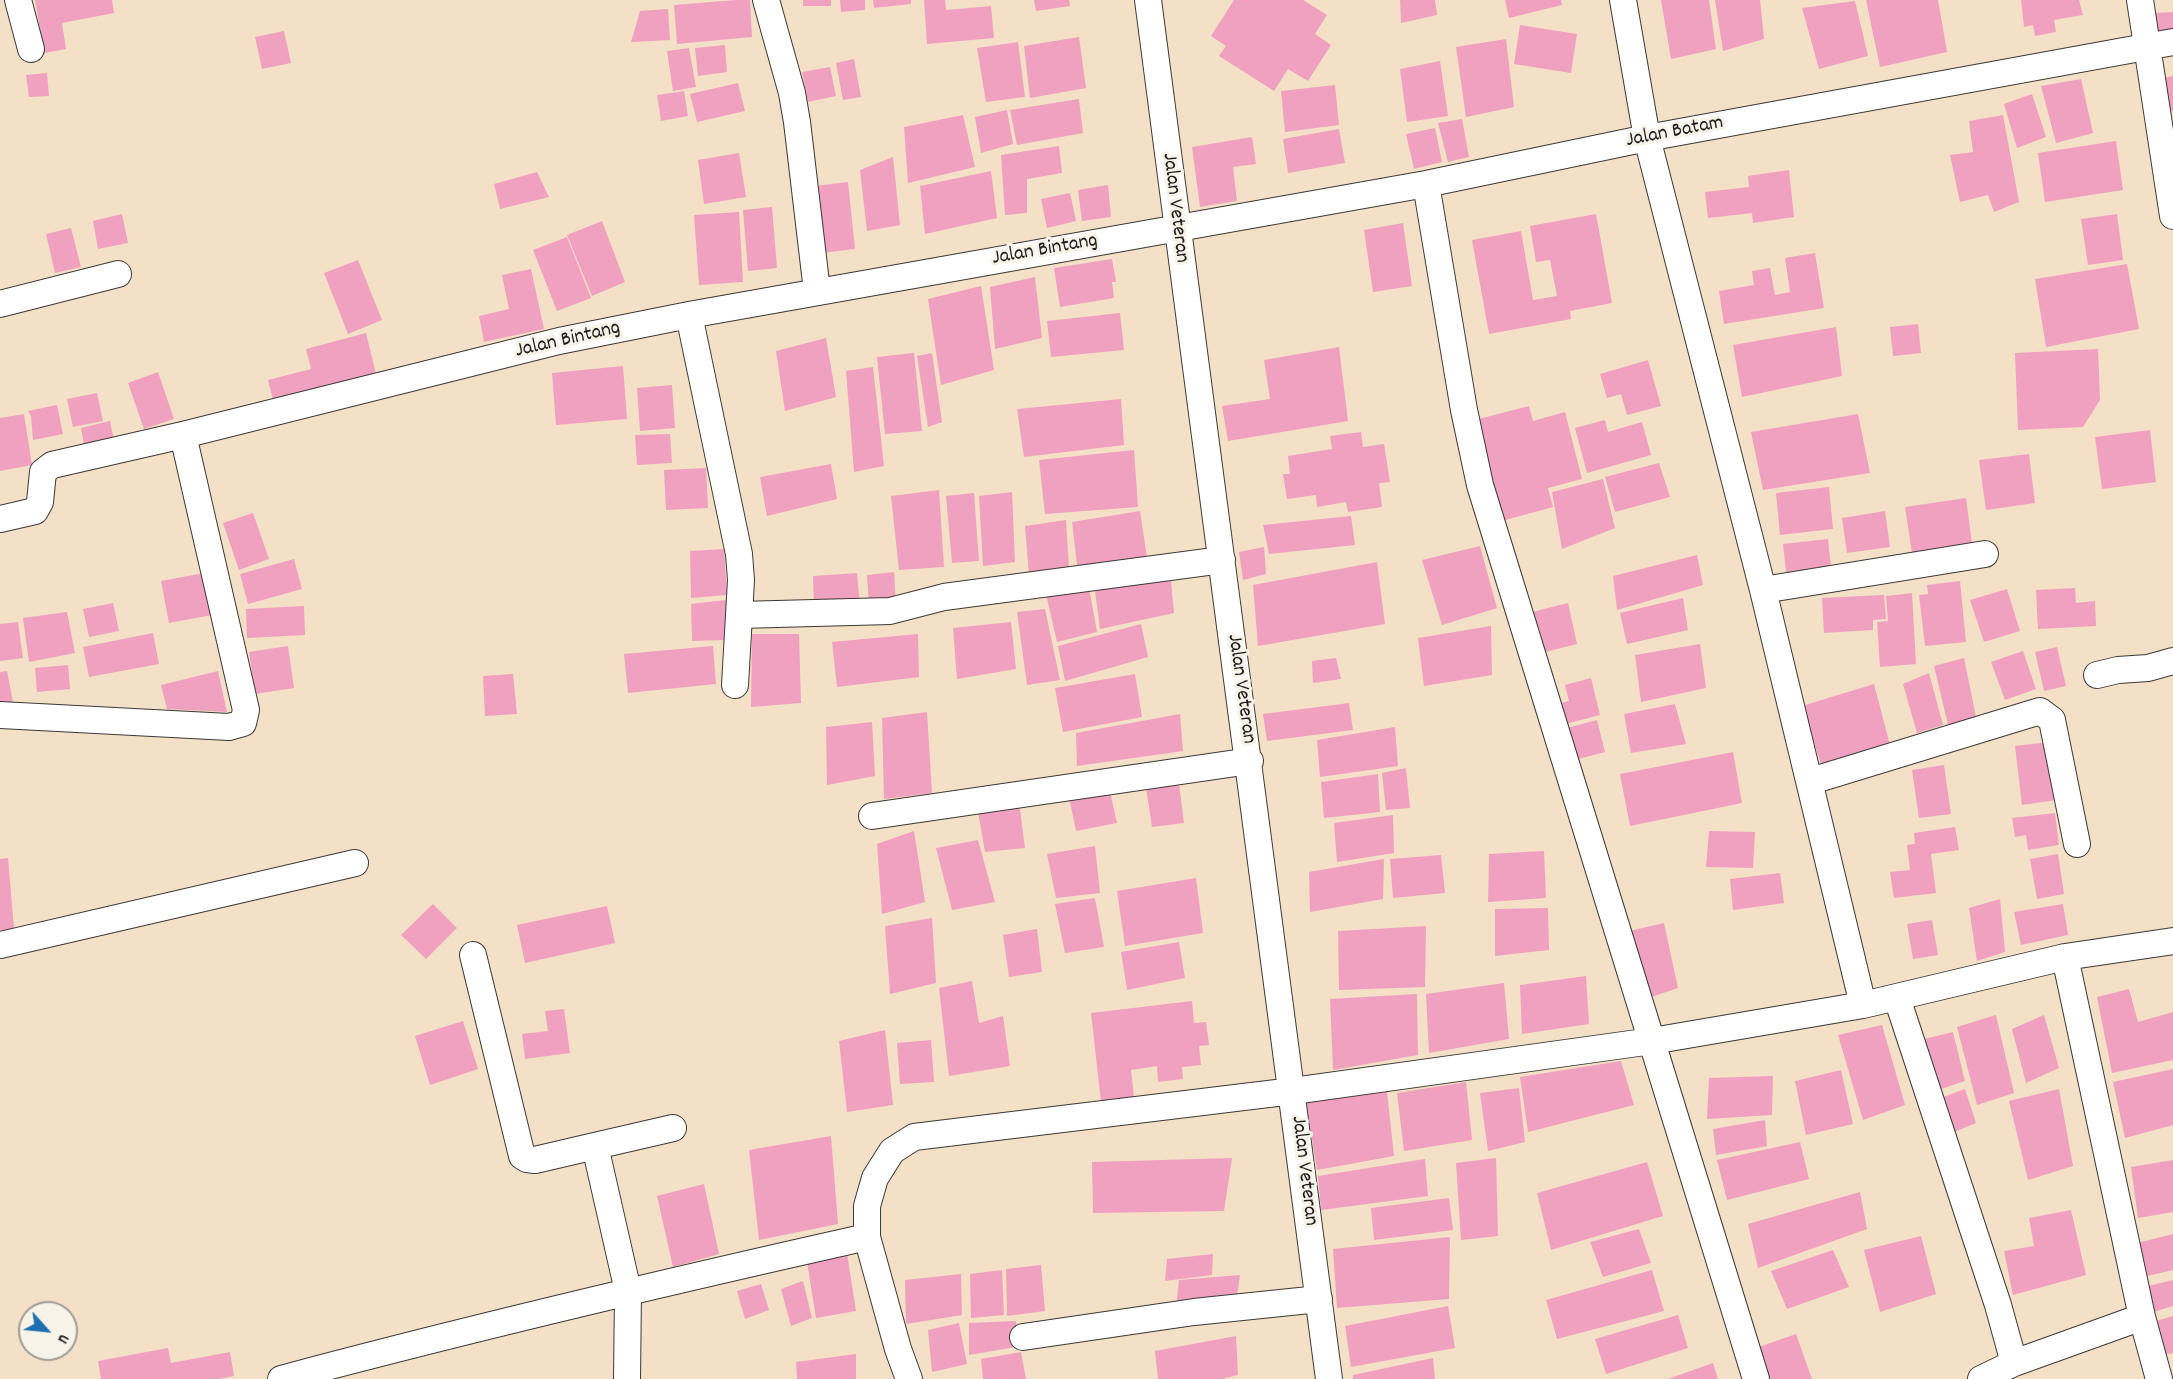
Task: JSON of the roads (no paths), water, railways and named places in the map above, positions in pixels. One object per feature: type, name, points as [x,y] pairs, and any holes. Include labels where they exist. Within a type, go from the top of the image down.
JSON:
[{"type":"street","points":[[18,0],[30,49]]},
{"type":"street","points":[[766,0],[795,113],[817,291]]},
{"type":"street","name":"Jalan Veteran","points":[[1148,0],[1250,761],[1329,1379]]},
{"type":"street","points":[[1623,0],[1647,138],[1811,781],[1863,1005]]},
{"type":"street","points":[[2140,0],[2173,216]]},
{"type":"street","name":"Jalan Batam","points":[[1177,227],[1426,184],[1647,138],[2173,42]]},
{"type":"street","points":[[1426,184],[1464,411],[1480,485],[1756,1379]]},
{"type":"street","name":"Jalan Bintang","points":[[0,519],[35,511],[40,502],[40,479],[47,467],[559,341],[817,291],[1177,227]]},
{"type":"street","points":[[0,304],[118,274]]},
{"type":"street","points":[[689,315],[739,554],[741,580],[735,685]]},
{"type":"street","points":[[0,715],[229,728],[243,723],[246,710],[183,435]]},
{"type":"street","points":[[1763,590],[1985,554]]},
{"type":"street","points":[[739,615],[890,612],[944,597],[1222,560]]},
{"type":"street","points":[[2097,675],[2173,662]]},
{"type":"street","points":[[1811,781],[2040,711],[2052,720],[2077,844]]},
{"type":"street","points":[[872,816],[1250,761]]},
{"type":"street","points":[[0,945],[355,863]]},
{"type":"street","points":[[909,1379],[898,1349],[867,1236],[867,1206],[875,1178],[892,1150],[914,1137],[1293,1090],[1652,1041],[1863,1005],[2064,957],[2173,940]]},
{"type":"street","points":[[473,955],[522,1156],[527,1160],[534,1160],[673,1128]]},
{"type":"street","points":[[2064,957],[2142,1317],[2159,1379]]},
{"type":"street","points":[[1898,998],[1998,1305],[2014,1363]]},
{"type":"street","points":[[595,1146],[628,1291],[627,1379]]},
{"type":"street","points":[[281,1379],[628,1291],[867,1236]]},
{"type":"street","points":[[1023,1338],[1194,1312],[1319,1299]]},
{"type":"street","points":[[1987,1378],[2014,1363],[2142,1317]]}]
